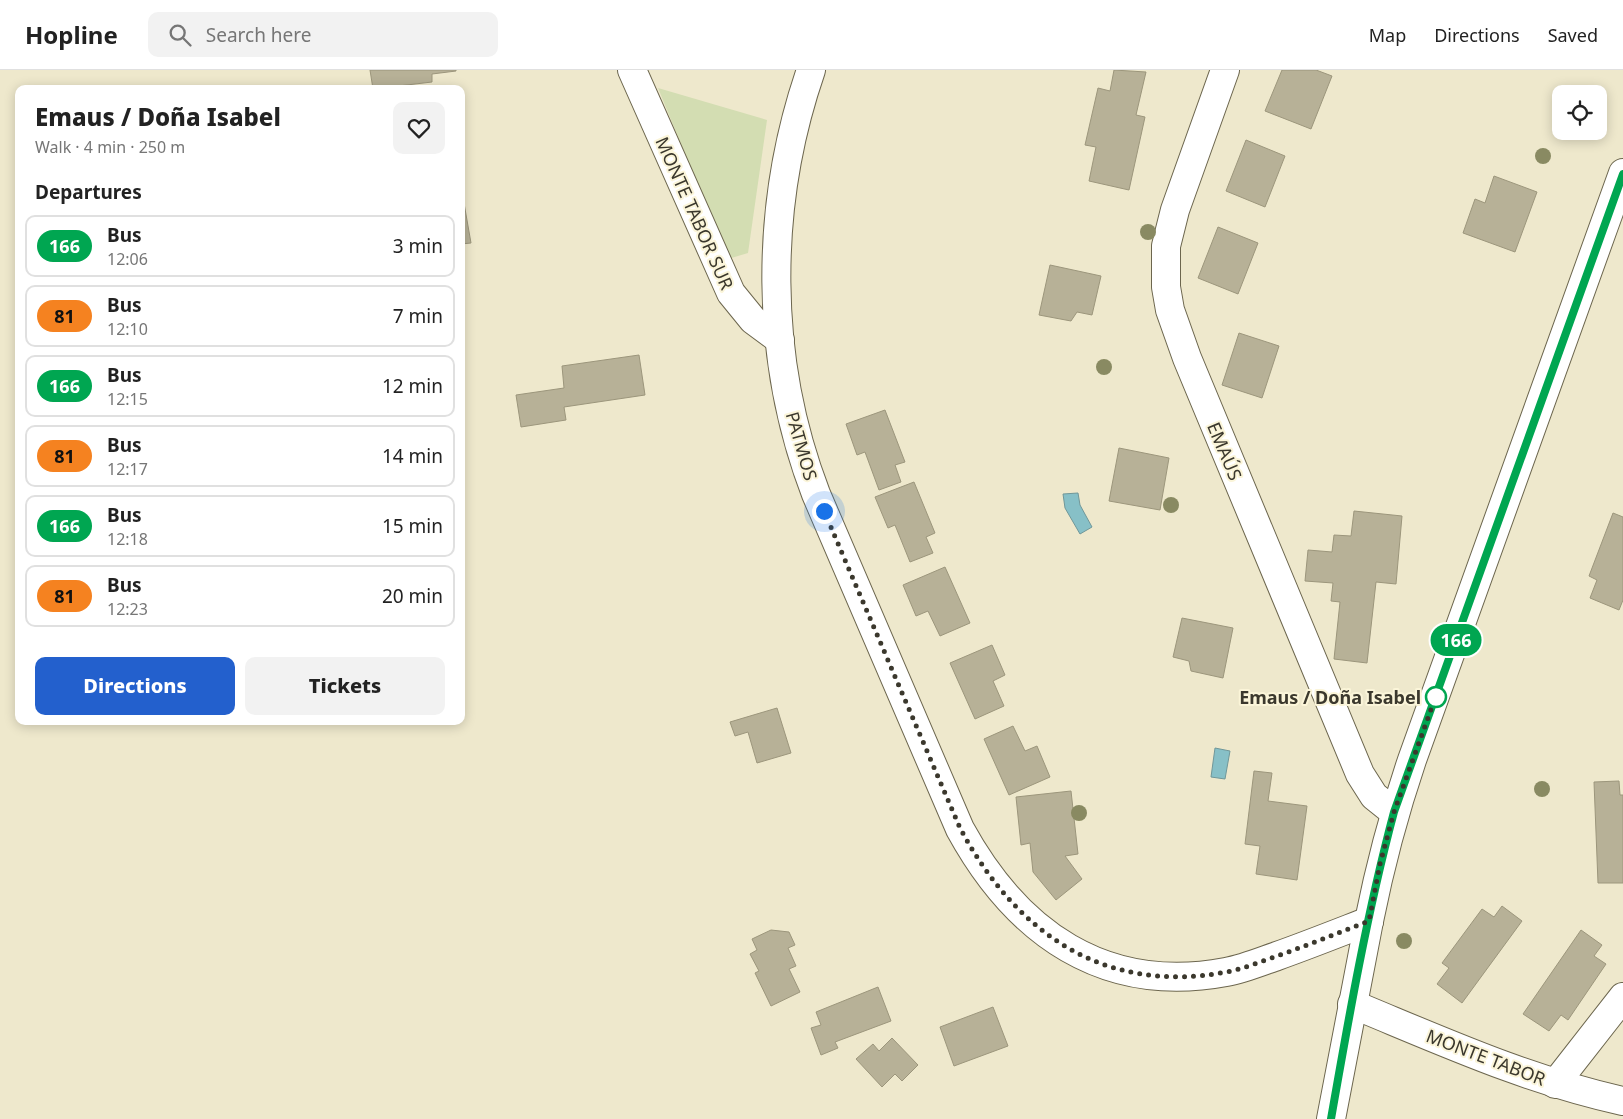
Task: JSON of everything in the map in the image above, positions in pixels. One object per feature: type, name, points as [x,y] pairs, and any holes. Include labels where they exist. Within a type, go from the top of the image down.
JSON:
[{"type":"street","name":"MONTE TABOR SUR","points":[[632,70],[730,293],[753,320],[780,340]]},
{"type":"street","name":"PATMOS","points":[[811,70],[795,126],[780,208],[776,272],[780,340],[794,427],[816,494],[960,828],[987,872],[1019,911],[1058,942],[1083,957],[1131,973],[1176,977],[1202,976],[1251,966],[1369,921]]},
{"type":"street","name":"EMAÚS","points":[[1225,70],[1170,228],[1165,264],[1170,310],[1187,358],[1360,774],[1374,796],[1394,812]]},
{"type":"street","points":[[1331,1119],[1380,864],[1394,812],[1623,174]]},
{"type":"street","points":[[1555,1084],[1623,997]]},
{"type":"street","name":"MONTE TABOR","points":[[1352,1004],[1503,1067],[1555,1084],[1623,1101]]},
{"type":"green space","points":[[658,88],[767,120],[748,253],[728,259]]},
{"type":"water","points":[[1078,493],[1080,505],[1092,527],[1080,534],[1065,508],[1063,494]]},
{"type":"water","points":[[1215,748],[1230,751],[1225,779],[1211,777]]},
{"type":"building","points":[[370,70],[456,70],[432,74],[432,82],[407,85],[372,85]]},
{"type":"building","points":[[1114,70],[1146,72],[1136,115],[1145,117],[1129,190],[1089,181],[1096,147],[1085,145],[1098,88],[1110,91]]},
{"type":"building","points":[[1282,70],[1316,70],[1332,76],[1311,129],[1265,111]]},
{"type":"building","points":[[1246,140],[1285,156],[1265,207],[1226,191]]},
{"type":"building","points":[[1494,176],[1537,192],[1515,252],[1463,233],[1475,199],[1485,203]]},
{"type":"building","points":[[465,209],[471,243],[465,244]]},
{"type":"building","points":[[1218,227],[1258,243],[1238,294],[1198,278]]},
{"type":"building","points":[[1050,265],[1101,276],[1092,315],[1077,312],[1071,321],[1039,315]]},
{"type":"building","points":[[1239,333],[1279,346],[1262,398],[1222,385]]},
{"type":"building","points":[[639,355],[645,395],[564,407],[566,420],[521,427],[516,395],[564,388],[562,366]]},
{"type":"building","points":[[885,410],[905,462],[895,465],[901,482],[879,490],[865,452],[857,455],[846,424]]},
{"type":"building","points":[[1119,448],[1169,458],[1160,510],[1109,501]]},
{"type":"building","points":[[914,482],[935,533],[926,537],[933,553],[910,562],[895,525],[888,528],[875,497]]},
{"type":"building","points":[[1354,511],[1402,516],[1396,584],[1376,582],[1367,663],[1334,659],[1340,602],[1331,601],[1333,583],[1305,581],[1308,550],[1332,552],[1334,535],[1351,536]]},
{"type":"building","points":[[1613,513],[1623,517],[1623,600],[1619,610],[1590,598],[1597,580],[1589,576]]},
{"type":"building","points":[[945,567],[970,623],[940,636],[928,611],[916,616],[903,585]]},
{"type":"building","points":[[1182,618],[1233,628],[1223,678],[1191,671],[1189,661],[1173,657]]},
{"type":"building","points":[[992,645],[1005,675],[993,681],[1004,706],[975,719],[950,663]]},
{"type":"building","points":[[777,708],[791,753],[757,763],[748,732],[735,736],[730,722]]},
{"type":"building","points":[[1013,726],[1025,751],[1037,746],[1050,777],[1009,795],[984,739]]},
{"type":"building","points":[[1254,771],[1272,773],[1268,801],[1307,806],[1297,880],[1256,874],[1260,846],[1245,844]]},
{"type":"building","points":[[1619,781],[1620,795],[1623,795],[1623,883],[1598,883],[1594,782]]},
{"type":"building","points":[[1071,791],[1078,854],[1065,856],[1082,879],[1056,900],[1033,872],[1030,843],[1021,845],[1016,797]]},
{"type":"building","points":[[1502,906],[1522,921],[1462,1003],[1437,984],[1449,968],[1442,963],[1482,909],[1494,917]]},
{"type":"building","points":[[771,930],[789,932],[795,945],[788,948],[796,966],[789,969],[800,992],[771,1006],[755,973],[759,971],[750,954],[757,950],[752,939]]},
{"type":"building","points":[[1581,930],[1602,945],[1594,956],[1606,964],[1568,1020],[1561,1015],[1549,1031],[1523,1014]]},
{"type":"building","points":[[878,987],[891,1021],[835,1042],[838,1048],[821,1055],[811,1028],[821,1025],[816,1012]]},
{"type":"building","points":[[993,1007],[1008,1046],[954,1066],[940,1027]]},
{"type":"building","points":[[892,1038],[918,1065],[902,1081],[895,1074],[882,1087],[856,1059],[873,1044],[879,1051]]},
{"type":"bus line","name":"166","points":[[1331,1119],[1380,864],[1394,812],[1623,174]]},
{"type":"place","name":"Emaus / Doña Isabel","points":[[1436,697]]},
{"type":"route","points":[[824,511],[960,828],[973,851],[987,872],[1019,911],[1058,942],[1083,957],[1110,967],[1131,973],[1176,977],[1228,972],[1251,966],[1315,943],[1369,921],[1380,864],[1394,812],[1438,690],[1436,697]]}]
